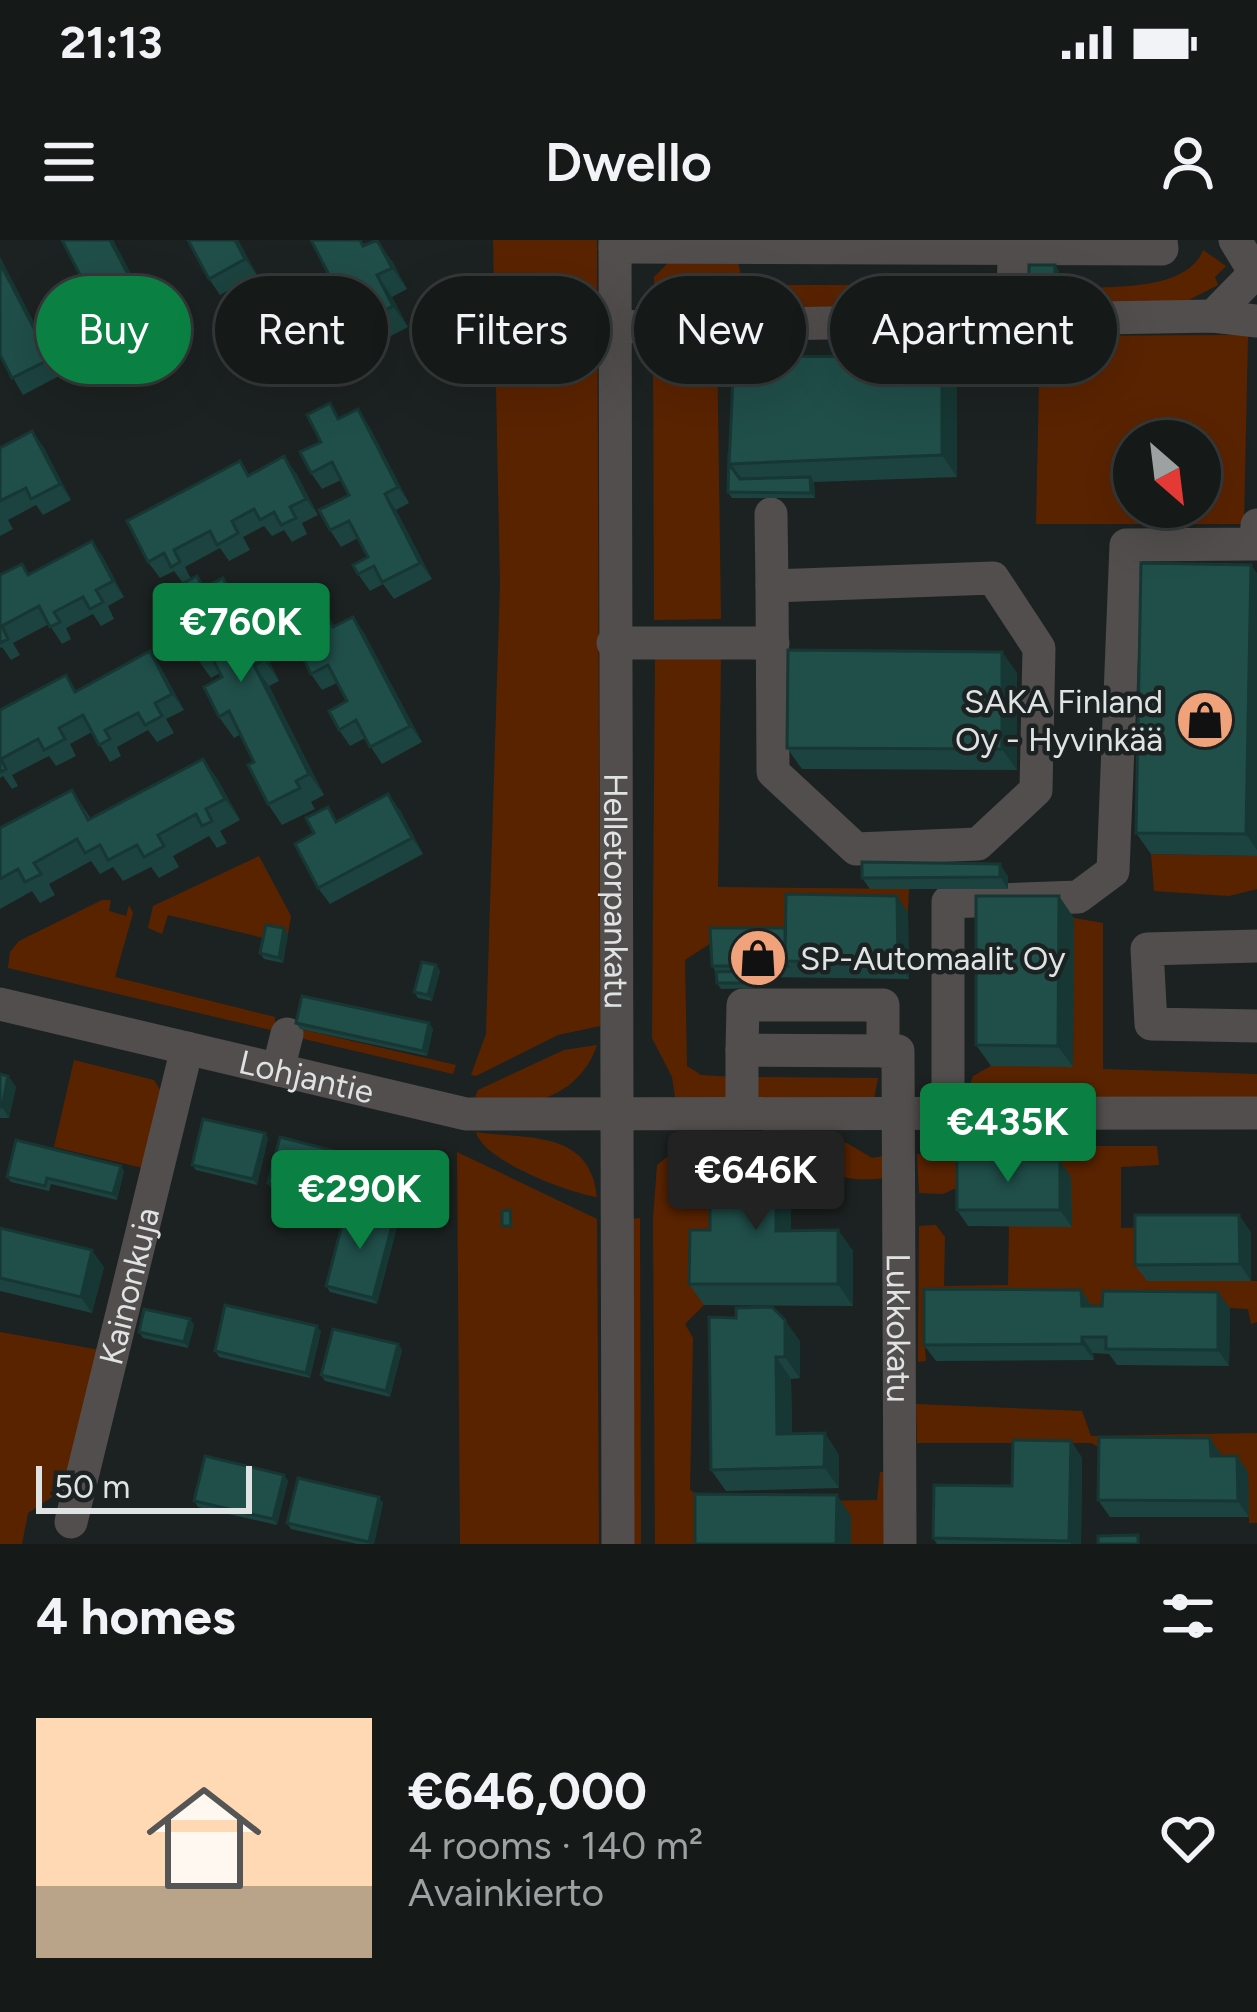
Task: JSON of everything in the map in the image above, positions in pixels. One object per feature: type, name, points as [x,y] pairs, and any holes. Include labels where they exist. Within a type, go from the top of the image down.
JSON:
[{"type":"street","points":[[614,244],[1162,249],[1161,240]]},
{"type":"street","points":[[1213,316],[1256,272],[1235,240]]},
{"type":"street","name":"Helletorpankatu","points":[[614,244],[618,1544]]},
{"type":"street","points":[[1014,250],[1014,276]]},
{"type":"street","points":[[1117,318],[1213,316],[1257,321]]},
{"type":"street","points":[[613,326],[830,323]]},
{"type":"street","points":[[771,514],[773,772],[856,849],[978,844],[1036,790],[1039,648],[993,578],[772,586]]},
{"type":"street","points":[[948,1112],[949,902],[1078,897],[1113,871],[1126,545],[1256,544],[1257,525]]},
{"type":"street","points":[[613,643],[773,643]]},
{"type":"street","points":[[1257,946],[1147,949],[1151,1024],[1257,1026]]},
{"type":"street","name":"Lohjantie","points":[[0,1004],[466,1114],[1257,1113]]},
{"type":"street","points":[[742,1050],[883,1051],[883,1005],[743,1005],[742,1050],[742,1112]]},
{"type":"street","points":[[278,1070],[287,1034]]},
{"type":"street","name":"Kainonkuja","points":[[71,1522],[187,1048]]},
{"type":"street","name":"Lukkokatu","points":[[883,1051],[898,1051],[900,1544]]},
{"type":"shaded area","points":[[493,240],[597,240],[597,276],[494,276]]},
{"type":"shaded area","points":[[1203,250],[1226,266],[1215,277],[1218,285],[1183,303],[1117,305],[1117,286],[1153,283],[1192,266]]},
{"type":"shaded area","points":[[668,263],[738,263],[742,276],[655,276]]},
{"type":"shaded area","points":[[806,285],[830,285],[830,310],[806,310]]},
{"type":"shaded area","points":[[1248,335],[1244,524],[1221,524],[1221,420],[1113,420],[1113,524],[1036,524],[1039,384],[1117,384],[1117,336]]},
{"type":"shaded area","points":[[496,384],[598,384],[600,1026],[558,1035],[476,1076],[471,1075],[486,1034],[500,584]]},
{"type":"shaded area","points":[[653,384],[718,384],[721,619],[654,620]]},
{"type":"shaded area","points":[[721,657],[718,887],[909,889],[908,912],[798,911],[797,939],[717,939],[685,960],[687,1066],[701,1075],[735,1077],[734,1101],[675,1097],[672,1077],[652,1038],[655,659]]},
{"type":"shaded area","points":[[1151,854],[1257,856],[1257,889],[1229,896],[1154,891]]},
{"type":"shaded area","points":[[259,856],[291,916],[288,934],[268,939],[168,915],[162,934],[148,928],[153,906]]},
{"type":"shaded area","points":[[102,900],[111,900],[109,911],[126,916],[129,905],[133,913],[115,977],[275,1017],[275,1031],[8,968],[10,952],[19,941]]},
{"type":"shaded area","points":[[1074,918],[1103,923],[1103,1069],[1257,1074],[1257,1098],[965,1098],[973,1076],[991,1066],[1073,1066]]},
{"type":"shaded area","points":[[300,1029],[456,1065],[453,1074],[300,1038]]},
{"type":"shaded area","points":[[597,1045],[578,1077],[549,1096],[513,1103],[475,1097],[478,1090],[564,1050]]},
{"type":"shaded area","points":[[74,1060],[154,1080],[162,1093],[143,1168],[54,1147]]},
{"type":"shaded area","points":[[754,1077],[878,1078],[874,1099],[754,1100]]},
{"type":"shaded area","points":[[476,1132],[535,1138],[569,1149],[592,1175],[597,1197],[510,1164],[482,1143]]},
{"type":"shaded area","points":[[767,1141],[768,1178],[704,1305],[685,1324],[693,1338],[690,1490],[711,1503],[877,1500],[880,1472],[886,1472],[887,1544],[851,1544],[851,1516],[710,1544],[655,1544],[653,1218],[657,1165],[682,1145]]},
{"type":"shaded area","points":[[815,1143],[847,1143],[872,1158],[883,1156],[887,1178],[852,1179],[833,1172]]},
{"type":"shaded area","points":[[959,1146],[1157,1146],[1159,1165],[1121,1167],[1121,1228],[1156,1227],[1147,1281],[1257,1281],[1257,1322],[1251,1324],[1248,1309],[1230,1308],[936,1305],[924,1335],[926,1361],[918,1362],[919,1226],[936,1225],[945,1237],[944,1286],[1008,1285],[1009,1226],[969,1182],[943,1194],[919,1193],[917,1154],[934,1156]]},
{"type":"shaded area","points":[[457,1152],[597,1219],[599,1544],[460,1544]]},
{"type":"shaded area","points":[[640,1218],[641,1544],[634,1544],[633,1219]]},
{"type":"shaded area","points":[[0,1332],[100,1350],[70,1485],[28,1513],[22,1544],[0,1544]]},
{"type":"shaded area","points":[[916,1404],[1082,1411],[1091,1436],[1257,1433],[1257,1523],[1249,1523],[1248,1473],[1110,1454],[1091,1443],[917,1443]]},
{"type":"building","points":[[62,240],[110,240],[129,276],[81,276]]},
{"type":"building","points":[[188,240],[235,240],[245,259],[209,279]]},
{"type":"building","points":[[311,240],[360,240],[363,246],[377,240],[392,268],[378,276],[330,276]]},
{"type":"building","points":[[0,263],[36,332],[36,366],[12,378],[0,355]]},
{"type":"building","points":[[1029,265],[1055,265],[1055,276],[1029,276]]},
{"type":"building","points":[[806,356],[830,356],[830,384],[942,384],[942,455],[729,464],[733,384],[806,384]]},
{"type":"building","points":[[330,403],[338,419],[358,409],[398,487],[385,494],[420,563],[382,582],[374,566],[358,574],[353,565],[368,557],[349,521],[330,530],[319,510],[349,495],[332,462],[311,473],[300,452],[321,442],[307,415]]},
{"type":"building","points":[[32,431],[60,484],[31,499],[26,488],[0,501],[0,448]]},
{"type":"building","points":[[729,452],[729,464],[740,479],[810,477],[811,493],[728,492]]},
{"type":"building","points":[[284,456],[306,499],[290,507],[296,518],[281,525],[274,512],[260,520],[254,509],[232,521],[238,533],[217,545],[210,531],[174,550],[180,562],[171,567],[164,553],[148,562],[127,521],[240,461],[248,476]]},
{"type":"building","points":[[92,541],[113,581],[96,590],[103,602],[90,609],[83,597],[54,612],[60,622],[50,627],[39,606],[2,626],[8,639],[0,643],[0,575],[22,564],[28,575]]},
{"type":"building","name":"SAKA Finland Oy - Hyvinkää","points":[[1141,563],[1251,565],[1246,834],[1136,833]]},
{"type":"building","points":[[197,576],[203,588],[223,578],[264,660],[254,665],[309,774],[296,781],[300,788],[268,804],[229,711],[219,717],[204,687],[222,677],[208,650],[196,657],[182,629],[190,625],[172,589]]},
{"type":"building","points":[[327,616],[333,627],[353,617],[410,726],[370,747],[356,720],[339,730],[329,711],[347,701],[328,665],[311,674],[303,658],[317,650],[305,628]]},
{"type":"building","points":[[788,650],[1002,652],[1002,749],[787,748]]},
{"type":"building","points":[[150,651],[172,694],[155,703],[162,716],[145,725],[138,713],[105,730],[110,739],[99,745],[83,715],[59,728],[65,739],[44,750],[38,739],[1,759],[6,769],[0,772],[0,710],[66,675],[75,692]]},
{"type":"building","points":[[203,759],[225,799],[206,809],[212,821],[202,826],[196,814],[158,835],[164,846],[144,857],[137,845],[108,860],[100,845],[85,853],[77,839],[34,863],[41,874],[25,882],[18,869],[0,879],[0,828],[72,790],[88,820]]},
{"type":"building","points":[[388,794],[412,838],[318,888],[295,844],[314,833],[306,818],[328,807],[336,822]]},
{"type":"building","points":[[862,862],[1000,864],[1000,877],[862,878]]},
{"type":"building","points":[[786,894],[897,896],[898,962],[785,961]]},
{"type":"building","points":[[976,896],[1059,896],[1058,1046],[976,1045]]},
{"type":"building","points":[[266,925],[284,928],[279,958],[260,953]]},
{"type":"building","name":"SP-Automaalit Oy","points":[[710,928],[785,928],[788,966],[712,966]]},
{"type":"building","points":[[422,962],[436,965],[428,995],[414,992]]},
{"type":"building","points":[[751,971],[751,983],[717,983],[716,972]]},
{"type":"building","points":[[302,996],[429,1023],[423,1051],[296,1023]]},
{"type":"building","points":[[0,1074],[8,1076],[2,1107],[0,1107]]},
{"type":"building","points":[[203,1119],[265,1133],[253,1179],[192,1165]]},
{"type":"building","points":[[280,1137],[346,1154],[334,1200],[268,1183]]},
{"type":"building","points":[[16,1140],[121,1166],[113,1194],[47,1178],[45,1186],[7,1177]]},
{"type":"building","points":[[776,1156],[776,1231],[838,1230],[838,1284],[689,1284],[690,1230],[710,1230],[710,1157]]},
{"type":"building","points":[[957,1160],[1060,1161],[1060,1210],[957,1210]]},
{"type":"building","points":[[347,1206],[394,1218],[373,1298],[326,1286]]},
{"type":"building","points":[[510,1210],[511,1226],[502,1226],[502,1211]]},
{"type":"building","points":[[1135,1215],[1239,1215],[1240,1264],[1135,1265]]},
{"type":"building","points":[[0,1228],[92,1250],[81,1297],[0,1278]]},
{"type":"building","points":[[924,1289],[1081,1290],[1082,1306],[1102,1306],[1103,1291],[1218,1292],[1218,1350],[1106,1349],[1106,1337],[1082,1337],[1082,1344],[924,1345]]},
{"type":"building","points":[[225,1305],[317,1326],[306,1373],[215,1351]]},
{"type":"building","points":[[772,1307],[785,1320],[785,1357],[776,1357],[777,1434],[825,1433],[824,1467],[711,1470],[709,1317],[736,1318],[736,1308]]},
{"type":"building","points":[[144,1309],[190,1319],[184,1342],[139,1332]]},
{"type":"building","points":[[333,1329],[398,1344],[386,1391],[321,1375]]},
{"type":"building","points":[[1099,1437],[1210,1438],[1211,1456],[1237,1456],[1238,1501],[1098,1500]]},
{"type":"building","points":[[1013,1440],[1071,1441],[1069,1541],[933,1538],[934,1485],[1012,1486]]},
{"type":"building","points":[[205,1456],[284,1475],[273,1519],[194,1501]]},
{"type":"building","points":[[298,1478],[379,1497],[369,1542],[287,1523]]},
{"type":"building","points":[[695,1494],[837,1495],[836,1544],[695,1544]]},
{"type":"building","points":[[1138,1535],[1138,1544],[1098,1544],[1098,1536]]},
{"type":"place","name":"SAKA Finland Oy - Hyvinkää","points":[[1205,720]]},
{"type":"place","name":"SP-Automaalit Oy","points":[[758,958]]}]
